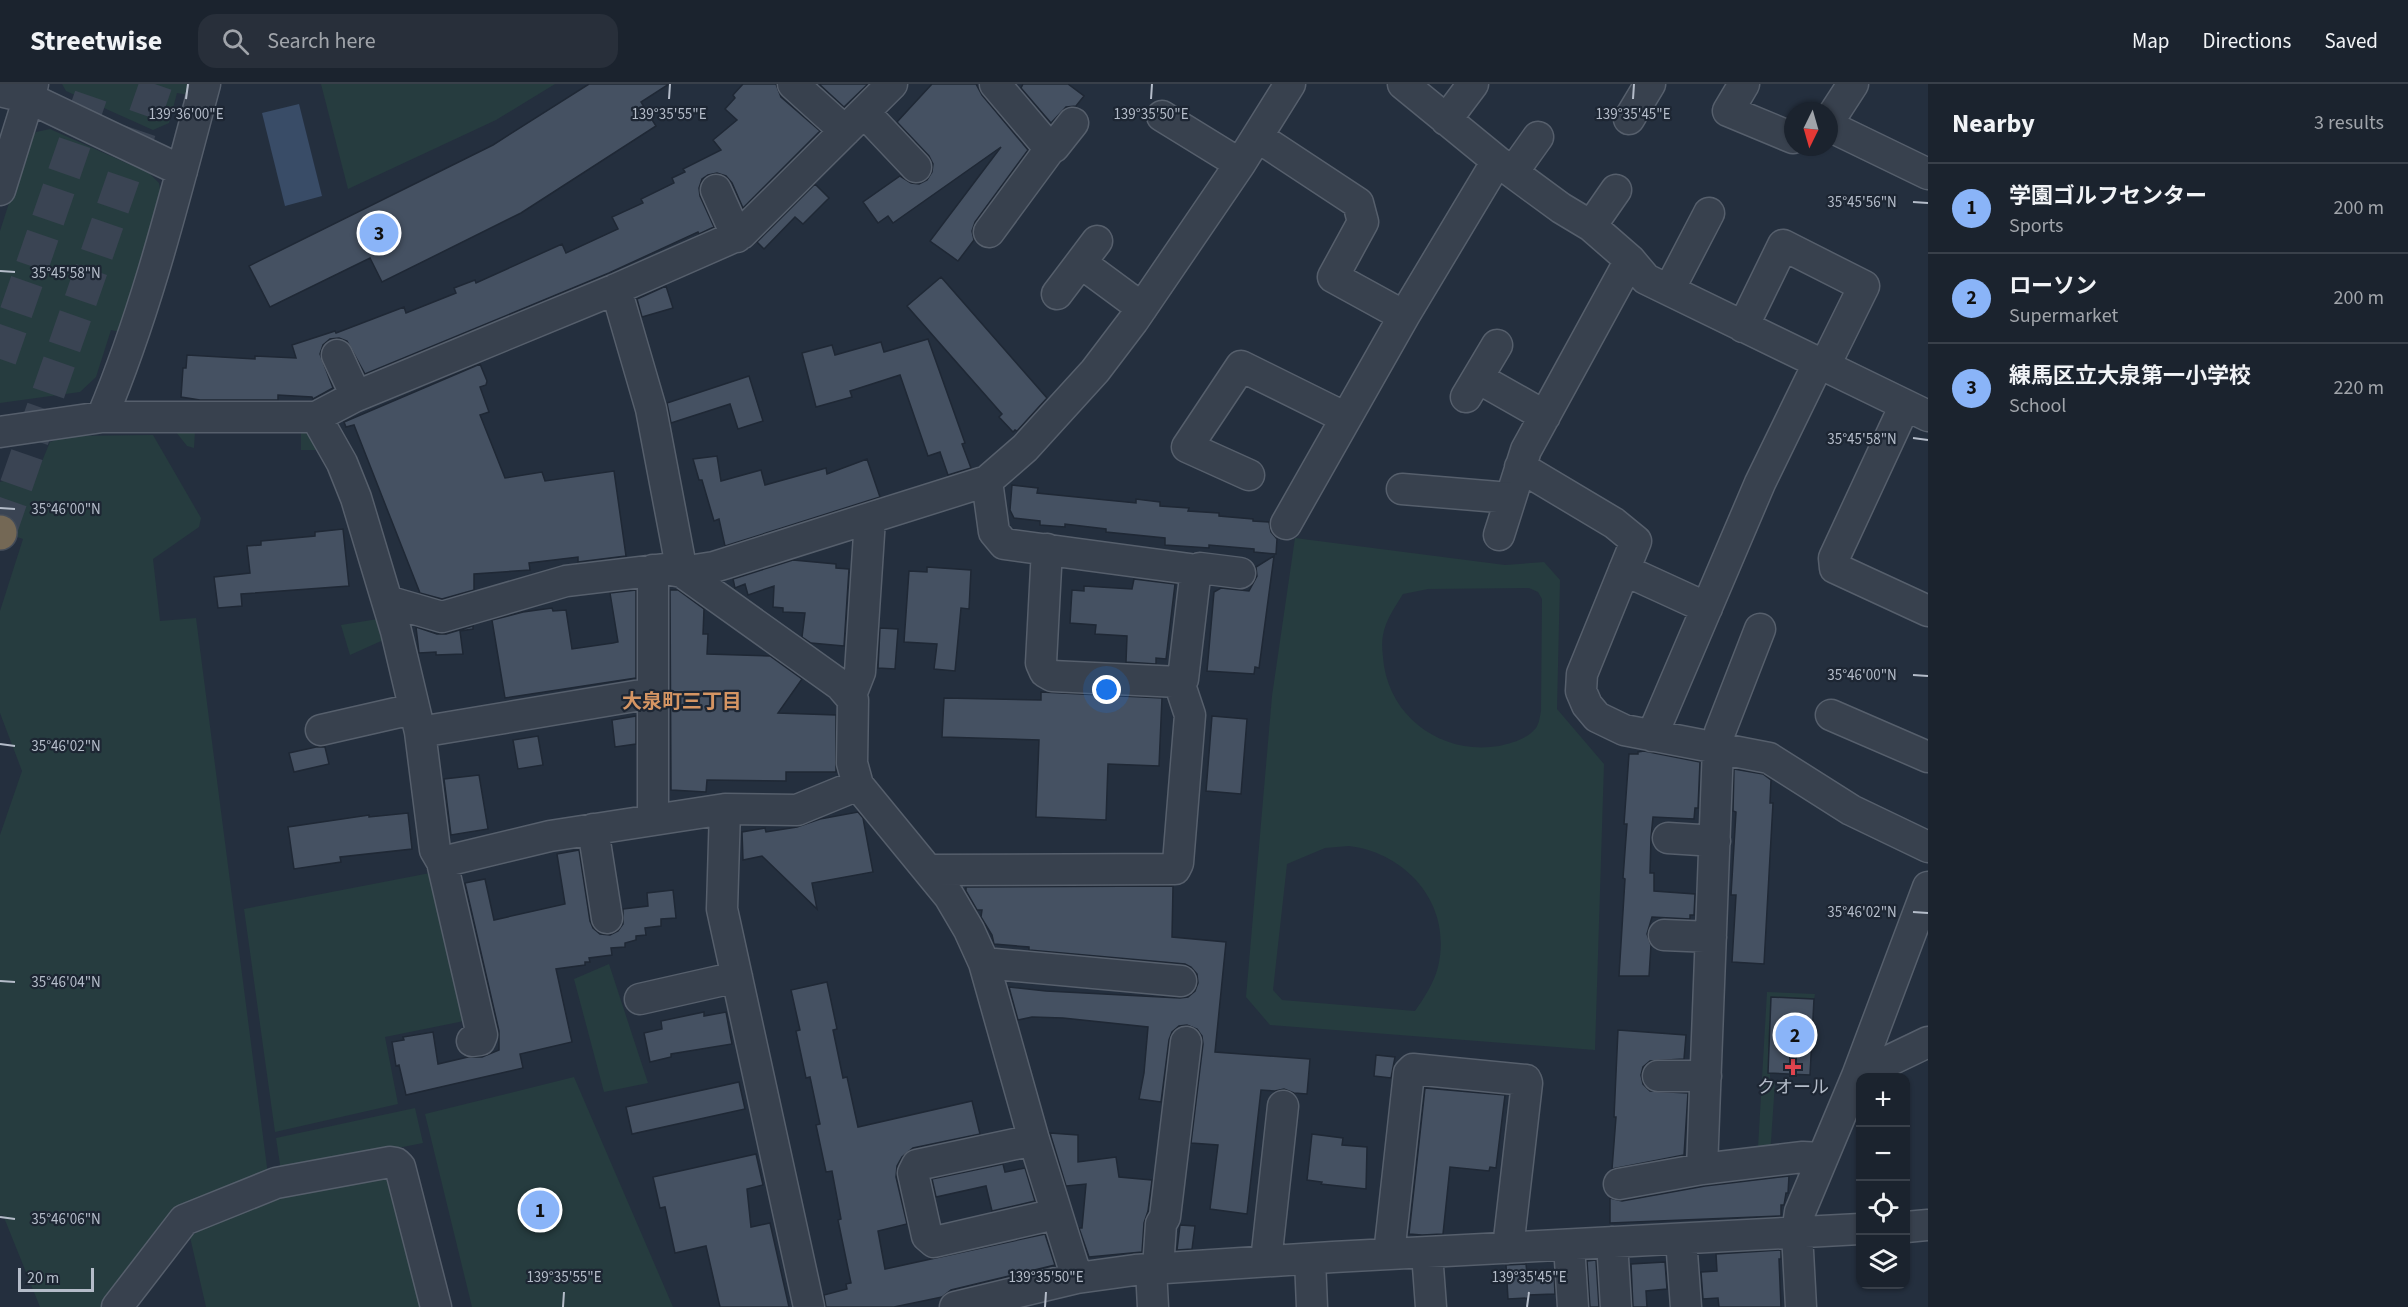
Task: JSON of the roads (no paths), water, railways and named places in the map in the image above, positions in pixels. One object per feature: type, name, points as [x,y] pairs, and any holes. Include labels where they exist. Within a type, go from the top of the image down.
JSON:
[{"type":"street","points":[[102,417],[130,345],[182,171],[205,84]]},
{"type":"street","points":[[794,84],[855,122],[916,167]]},
{"type":"street","points":[[0,432],[102,417],[316,417],[356,396],[737,237],[892,84]]},
{"type":"street","points":[[995,84],[1050,149]]},
{"type":"street","points":[[387,601],[442,617],[566,581],[714,567],[987,481],[1025,448],[1095,370],[1142,308],[1258,137],[1290,84]]},
{"type":"street","points":[[1403,84],[1505,167],[1561,208],[1591,226],[1630,260],[1646,279],[1917,411],[1834,558],[1835,568],[1925,603]]},
{"type":"street","points":[[1446,120],[1473,84]]},
{"type":"street","points":[[1629,119],[1650,84]]},
{"type":"street","points":[[1744,84],[1728,111],[1784,134]]},
{"type":"street","points":[[1838,108],[1853,84]]},
{"type":"street","points":[[0,91],[31,91],[182,171]]},
{"type":"street","points":[[0,190],[31,91]]},
{"type":"street","points":[[1161,116],[1240,164]]},
{"type":"street","points":[[989,232],[1050,149],[1073,123]]},
{"type":"street","points":[[1838,128],[1928,174]]},
{"type":"street","points":[[1258,137],[1358,203],[1363,222],[1333,277],[1404,316]]},
{"type":"street","points":[[1286,524],[1404,316],[1505,167],[1538,137]]},
{"type":"street","points":[[716,190],[737,237]]},
{"type":"street","points":[[1591,226],[1616,190]]},
{"type":"street","points":[[1669,290],[1709,213]]},
{"type":"street","points":[[1652,736],[1761,483],[1815,370],[1827,361],[1864,286],[1783,245],[1743,327]]},
{"type":"street","points":[[1057,294],[1089,252],[1142,308]]},
{"type":"street","points":[[1499,534],[1526,450],[1630,260]]},
{"type":"street","points":[[616,289],[651,409],[668,571],[653,693],[653,819]]},
{"type":"street","points":[[1497,345],[1472,387],[1545,416]]},
{"type":"street","points":[[337,355],[356,396]]},
{"type":"street","points":[[1249,475],[1187,447],[1241,366],[1346,418]]},
{"type":"street","points":[[316,417],[342,463],[356,498],[408,674],[435,850],[442,862],[482,1035],[480,1040],[472,1041]]},
{"type":"street","points":[[1520,467],[1614,523],[1636,540],[1582,674],[1581,691],[1587,705],[1597,717],[1624,730],[1769,758],[1851,810],[1928,847]]},
{"type":"street","points":[[987,481],[994,532],[1004,544],[1047,549],[1190,569],[1196,577],[1184,679],[1179,682],[1052,676],[1045,672],[1041,663],[1047,549]]},
{"type":"street","points":[[1402,489],[1510,498]]},
{"type":"street","points":[[851,695],[861,672],[870,519]]},
{"type":"street","points":[[1193,573],[1200,568],[1240,573]]},
{"type":"street","points":[[1624,570],[1707,608]]},
{"type":"street","points":[[668,571],[840,685],[851,695],[853,700],[852,763],[858,785],[949,896],[969,930],[984,963],[1056,1214],[1061,1290]]},
{"type":"street","points":[[1702,1170],[1718,747],[1720,732],[1760,629]]},
{"type":"street","points":[[929,870],[1175,869],[1178,863],[1190,715],[1179,682]]},
{"type":"street","points":[[321,730],[653,693]]},
{"type":"street","points":[[1831,715],[1928,757]]},
{"type":"street","points":[[442,862],[593,829],[653,819],[725,809],[797,810],[858,785]]},
{"type":"street","points":[[725,809],[722,909],[809,1307]]},
{"type":"street","points":[[593,829],[607,918]]},
{"type":"street","points":[[1668,838],[1715,841]]},
{"type":"street","points":[[1801,1307],[1797,1233],[1805,1196],[1857,1076],[1876,1054],[1928,887]]},
{"type":"street","points":[[1664,935],[1711,937]]},
{"type":"street","points":[[984,963],[1181,981]]},
{"type":"street","points":[[640,999],[737,977]]},
{"type":"street","points":[[1153,1307],[1154,1269],[1161,1224],[1165,1217],[1186,1042]]},
{"type":"street","points":[[1876,1054],[1928,1042]]},
{"type":"street","points":[[1389,1254],[1409,1073],[1413,1069],[1526,1080],[1509,1248]]},
{"type":"street","points":[[1658,1076],[1706,1077]]},
{"type":"street","points":[[1266,1261],[1283,1106]]},
{"type":"street","points":[[1034,1140],[917,1165],[913,1173],[927,1236],[934,1242],[1056,1214]]},
{"type":"street","points":[[1619,1184],[1702,1170],[1803,1157],[1822,1158]]},
{"type":"street","points":[[117,1307],[184,1220],[276,1183],[390,1162],[400,1167],[436,1307]]},
{"type":"street","points":[[1910,1227],[1928,1225]]},
{"type":"street","points":[[968,1305],[1061,1290],[1154,1269],[1856,1229]]},
{"type":"street","points":[[1682,1239],[1686,1307]]},
{"type":"street","points":[[1612,1242],[1616,1307]]},
{"type":"street","points":[[1569,1245],[1573,1307]]},
{"type":"street","points":[[1427,1253],[1431,1307]]},
{"type":"street","points":[[1310,1259],[1312,1307]]},
{"type":"water","points":[[299,104],[322,196],[285,206],[262,113]]},
{"type":"tunnel","points":[[0,359],[95,84]]},
{"type":"tunnel","points":[[0,532],[156,84]]},
{"type":"place","name":"練馬区立大泉第一小学校","points":[[379,233]]},
{"type":"place","name":"ローソン","points":[[1795,1035]]},
{"type":"place","name":"クオール","points":[[1793,1067]]},
{"type":"place","name":"学園ゴルフセンター","points":[[540,1210]]},
{"type":"district","name":"大泉町三丁目","points":[[682,701]]}]
